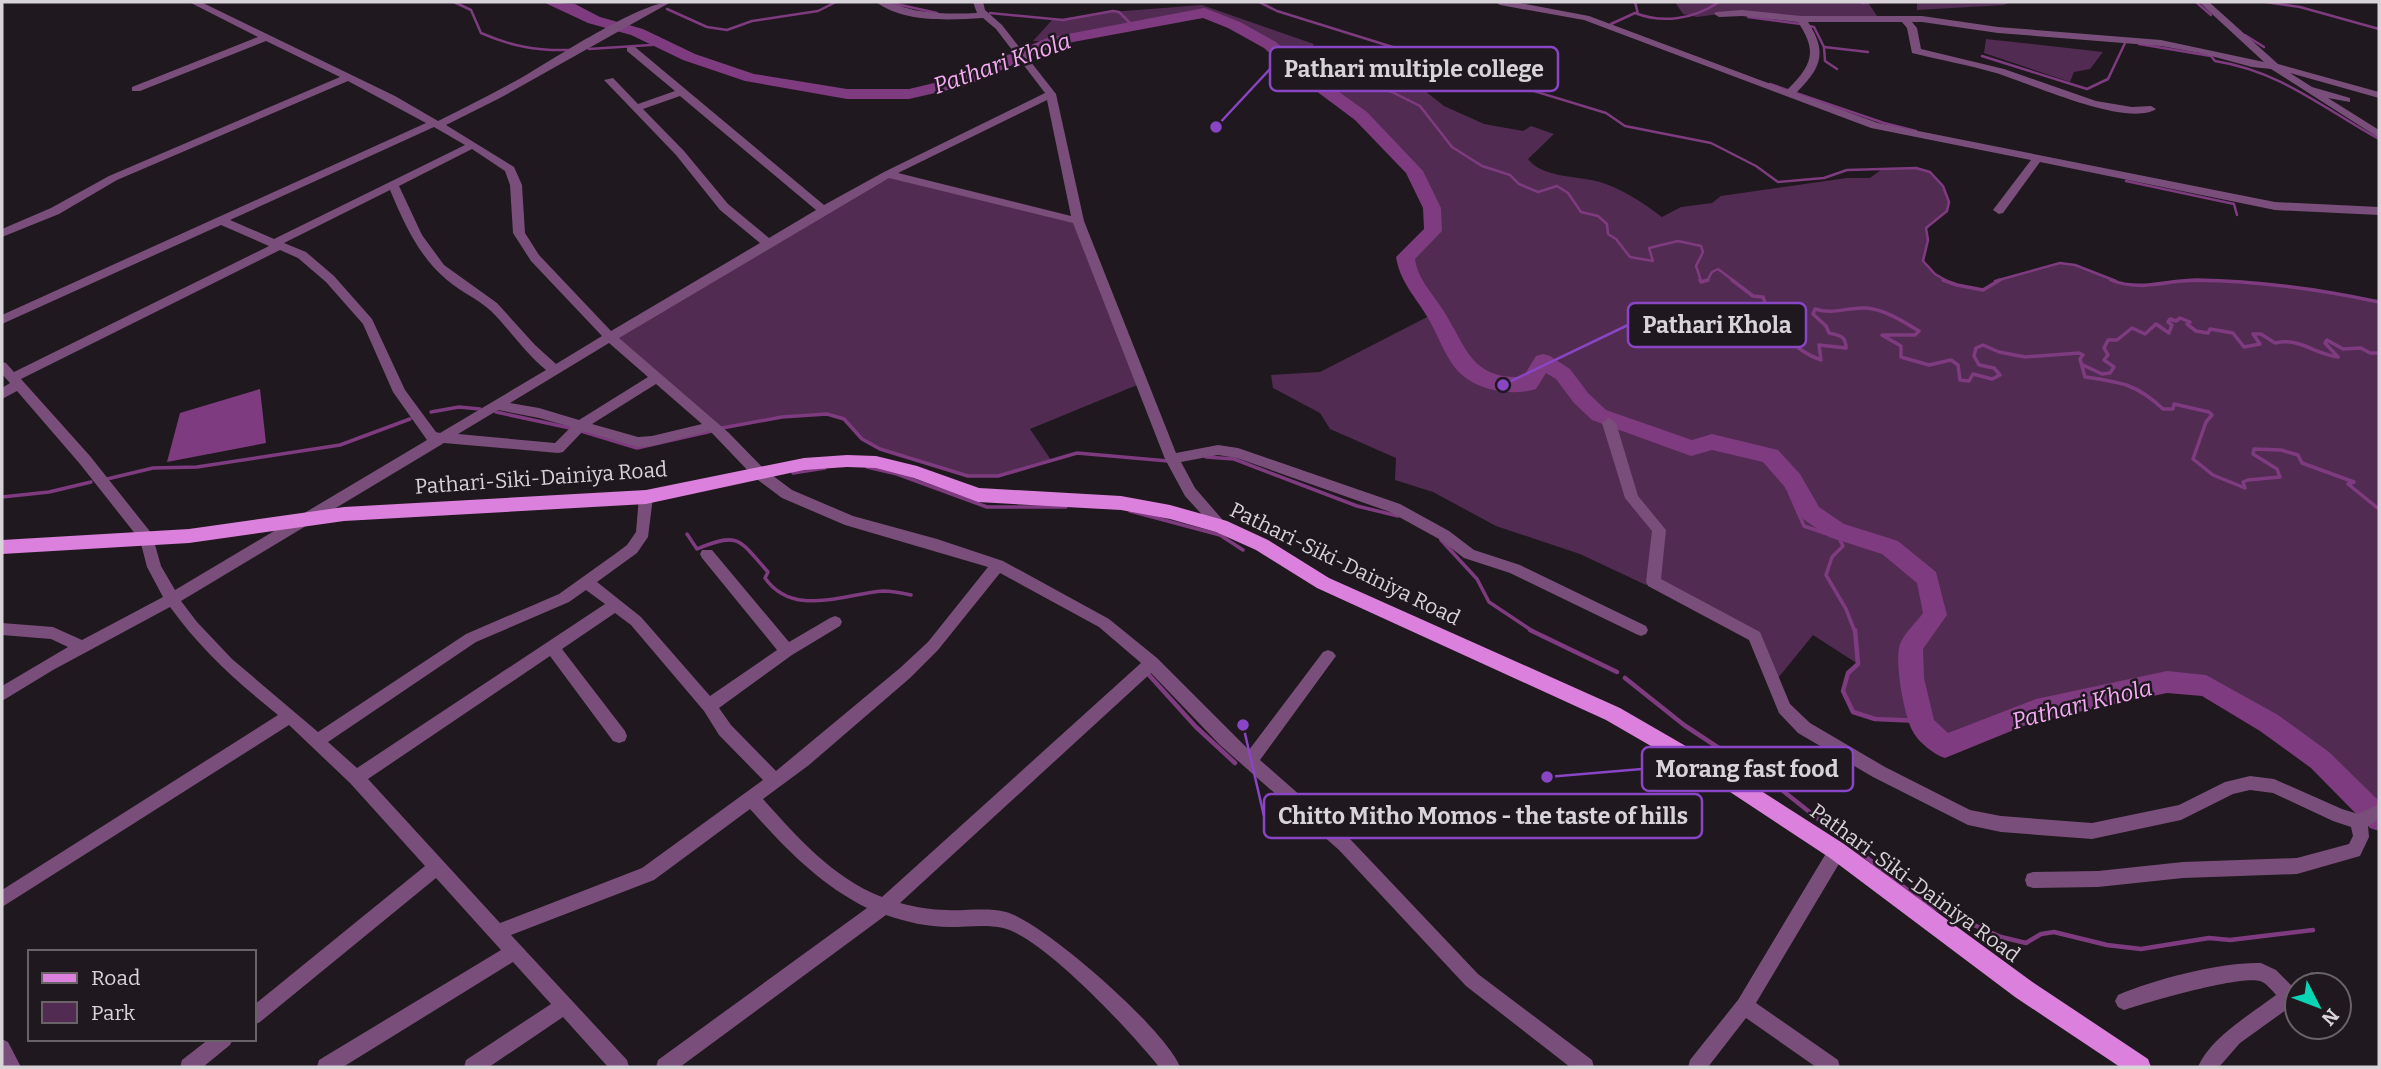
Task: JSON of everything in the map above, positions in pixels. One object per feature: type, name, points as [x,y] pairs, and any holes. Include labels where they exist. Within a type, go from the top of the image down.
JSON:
[{"type":"main road","name":"Pathari-Siki-Dainiya Road","points":[[2,547],[189,536],[344,514],[646,497],[759,473],[836,461],[876,462],[918,472],[978,495],[1121,503],[1170,512],[1221,526],[1262,545],[1323,583],[1613,714],[1734,784],[1837,851],[2023,989],[2140,1067]]},
{"type":"street","points":[[194,2],[391,98],[510,169],[516,185],[519,233],[525,244],[575,303],[610,337],[719,431],[759,473],[788,494],[850,521],[998,565],[1104,623],[1152,663],[1250,761],[1345,845],[1472,980],[1585,1067]]},
{"type":"street","points":[[2,320],[505,93],[639,14],[666,2]]},
{"type":"street","points":[[881,2],[919,15],[948,18],[985,15]]},
{"type":"street","points":[[978,2],[981,11],[1030,64],[1051,94],[1078,220],[1172,458],[1190,492],[1221,526]]},
{"type":"street","points":[[1500,2],[1586,18],[1875,126],[2275,206],[2379,211]]},
{"type":"street","points":[[2204,2],[2275,66],[2304,88],[2379,135]]},
{"type":"street","points":[[1719,14],[1742,13],[1801,19],[1905,19],[2161,43],[2201,50],[2252,64],[2275,66],[2379,95]]},
{"type":"street","points":[[1789,94],[1815,65],[1816,40],[1801,19]]},
{"type":"street","points":[[1905,19],[1912,28],[1916,51],[2001,72],[2101,106],[2151,109]]},
{"type":"street","points":[[136,89],[267,37]]},
{"type":"street","points":[[631,49],[824,211]]},
{"type":"street","points":[[2,233],[55,211],[113,178],[348,77]]},
{"type":"street","points":[[609,80],[680,153],[724,207],[768,243]]},
{"type":"street","points":[[2342,113],[2351,87]]},
{"type":"street","points":[[2304,88],[2346,100]]},
{"type":"street","points":[[636,108],[681,92]]},
{"type":"street","points":[[2,694],[172,599],[554,369],[888,174],[1051,94]]},
{"type":"street","points":[[2,394],[10,376],[473,145]]},
{"type":"street","points":[[1999,210],[2038,158]]},
{"type":"street","points":[[888,174],[1078,220]]},
{"type":"street","points":[[394,186],[415,235],[431,259],[449,277],[498,311],[526,346],[554,369]]},
{"type":"street","points":[[222,221],[302,255],[318,267],[368,322],[399,393],[427,434],[440,439],[558,448],[582,424],[657,377]]},
{"type":"street","points":[[10,376],[85,460],[147,538],[154,567],[172,599],[227,664],[290,716],[356,778],[620,1067]]},
{"type":"street","points":[[495,405],[540,413],[638,442],[719,431]]},
{"type":"street","points":[[1609,424],[1632,498],[1659,530],[1653,582],[1755,636],[1784,708],[1804,727],[1922,795],[1968,817],[2001,824],[2092,831],[2181,811],[2231,787],[2250,783],[2286,790],[2339,816],[2368,817],[2354,850],[2297,866],[2183,870],[2098,879],[2033,880]]},
{"type":"street","points":[[1172,458],[1218,450],[1238,453],[1395,508],[1436,530],[1469,554],[1515,569],[1641,630]]},
{"type":"street","points":[[317,741],[471,638],[539,610],[587,582],[638,542],[643,533],[646,497]]},
{"type":"street","points":[[707,554],[787,652]]},
{"type":"street","points":[[498,932],[648,874],[775,781],[905,673],[933,646],[998,565]]},
{"type":"street","points":[[587,582],[636,621],[709,706],[725,730],[775,781]]},
{"type":"street","points":[[356,778],[617,604]]},
{"type":"street","points":[[709,706],[835,622]]},
{"type":"street","points":[[2,629],[53,633],[83,647]]},
{"type":"street","points":[[552,647],[619,736]]},
{"type":"street","points":[[1250,761],[1328,656]]},
{"type":"street","points":[[664,1067],[883,907],[1152,663]]},
{"type":"street","points":[[2,899],[290,716]]},
{"type":"street","points":[[751,798],[814,867],[873,905],[934,918],[1006,920],[1022,927],[1097,988],[1171,1067]]},
{"type":"street","points":[[1697,1067],[1744,1006],[1837,851]]},
{"type":"street","points":[[256,1014],[438,866]]},
{"type":"street","points":[[326,1067],[515,951]]},
{"type":"street","points":[[2124,1000],[2141,993],[2239,973],[2261,972],[2283,982]]},
{"type":"street","points":[[2207,1067],[2234,1037],[2283,1001]]},
{"type":"street","points":[[473,1067],[565,1005]]},
{"type":"street","points":[[1744,1006],[1831,1067]]},
{"type":"street","points":[[189,1067],[222,1041]]},
{"type":"street","points":[[2,1048],[12,1067]]},
{"type":"green space","points":[[1675,2],[1887,2],[1869,4],[1879,19],[1719,14],[1697,17],[1683,14]]},
{"type":"green space","points":[[1917,2],[2010,2],[2004,5],[1917,10]]},
{"type":"green space","points":[[1202,5],[1314,44],[1312,47],[1363,67],[1367,65],[1415,83],[1444,106],[1484,124],[1523,131],[1531,126],[1554,134],[1528,159],[1534,165],[1551,173],[1608,185],[1662,217],[1681,207],[1712,203],[1721,196],[1847,178],[1870,178],[1882,169],[1916,168],[1930,172],[1943,186],[1949,202],[1947,211],[1926,228],[1928,240],[1923,261],[1942,279],[1965,288],[1983,290],[1991,283],[2007,277],[2060,263],[2075,265],[2117,282],[2145,287],[2194,280],[2313,288],[2379,302],[2379,819],[2320,760],[2269,723],[2206,686],[2167,682],[2036,710],[1945,747],[1921,721],[1875,719],[1853,712],[1843,691],[1848,673],[1858,664],[1813,635],[1773,684],[1755,636],[1653,582],[1646,585],[1580,554],[1496,526],[1433,492],[1395,480],[1396,458],[1330,429],[1320,413],[1273,388],[1271,375],[1320,372],[1435,313],[1408,275],[1405,257],[1433,231],[1432,208],[1414,171],[1361,116],[1294,67],[1270,45],[1234,25],[1204,13],[1053,41],[1033,41],[1052,20]]},
{"type":"green space","points":[[1986,39],[2103,52],[2090,69],[2074,72],[2070,82],[1984,53]]},
{"type":"green space","points":[[888,174],[1078,221],[1142,383],[1030,429],[1051,460],[995,477],[966,475],[870,445],[843,419],[827,414],[798,415],[722,428],[610,337]]},
{"type":"shaded area","points":[[260,389],[266,443],[167,462],[180,413]]},
{"type":"waterway","points":[[454,2],[471,10],[481,33],[524,47],[569,50]]},
{"type":"waterway","name":"Pathari Khola","points":[[551,2],[570,7],[594,20],[637,32],[689,57],[751,78],[847,94],[909,94],[960,82],[1053,41],[1204,13],[1234,25],[1270,45],[1294,67],[1361,116],[1414,171],[1432,208],[1433,231],[1405,257],[1408,275],[1435,313],[1462,363],[1480,377],[1503,385],[1529,384],[1543,361],[1563,374],[1581,398],[1599,415],[1691,448],[1712,442],[1770,456],[1792,480],[1811,513],[1837,531],[1890,547],[1928,579],[1935,615],[1911,647],[1912,678],[1923,726],[1945,747],[2036,710],[2167,682],[2206,686],[2269,723],[2320,760],[2379,819]]},
{"type":"waterway","points":[[667,9],[707,27],[727,30],[752,21],[818,11],[836,2]]},
{"type":"waterway","points":[[887,2],[937,13]]},
{"type":"waterway","points":[[1259,2],[1277,11],[1399,49],[1423,51],[1511,84],[1606,113],[1625,126],[1711,143],[1756,166],[1778,182],[1824,178],[1847,170],[1916,168],[1930,172],[1943,186],[1949,202],[1947,211],[1926,228],[1928,240],[1923,261],[1935,274],[1947,281]]},
{"type":"waterway","points":[[1635,2],[1638,14]]},
{"type":"waterway","points":[[1638,14],[1656,18],[1678,18],[1689,16],[1719,2]]},
{"type":"waterway","points":[[1862,3],[1869,2]]},
{"type":"waterway","points":[[2196,2],[2211,15]]},
{"type":"waterway","points":[[2265,2],[2300,7],[2379,29]]},
{"type":"waterway","points":[[990,13],[1063,20],[1113,11],[1119,12],[1134,27]]},
{"type":"waterway","points":[[1611,24],[1638,14]]},
{"type":"waterway","points":[[1748,17],[1801,24]]},
{"type":"waterway","points":[[1809,26],[1814,27],[1824,47]]},
{"type":"waterway","points":[[2245,35],[2264,47]]},
{"type":"waterway","points":[[1982,56],[2087,89],[2108,79],[2125,43]]},
{"type":"waterway","points":[[589,49],[666,44]]},
{"type":"waterway","points":[[2139,44],[2211,56],[2215,61],[2260,73],[2300,92],[2379,139]]},
{"type":"waterway","points":[[1824,47],[1868,52]]},
{"type":"waterway","points":[[1824,47],[1825,61],[1837,69]]},
{"type":"waterway","points":[[1294,67],[1303,64],[1329,70],[1392,92],[1420,106],[1452,147],[1482,166],[1510,175],[1519,184],[1538,192],[1557,186],[1568,193],[1581,212],[1598,216],[1607,224],[1608,234],[1616,239],[1630,257],[1653,261],[1649,248],[1678,241],[1701,246],[1703,252],[1696,266],[1701,281]]},
{"type":"waterway","points":[[1770,84],[1884,123],[1916,131]]},
{"type":"waterway","points":[[2126,181],[2234,204],[2237,215]]},
{"type":"waterway","points":[[1995,281],[2060,263],[2075,265],[2116,281]]},
{"type":"waterway","points":[[1707,280],[1712,272],[1718,269],[1734,281]]},
{"type":"waterway","points":[[1700,280],[1707,280]]},
{"type":"waterway","points":[[1732,280],[1753,296],[1763,297],[1772,317],[1785,335],[1802,350],[1821,360],[1819,345],[1846,348],[1846,344],[1841,337],[1829,333],[1826,326],[1813,314],[1815,309],[1828,311],[1866,308],[1894,316],[1919,331],[1915,335],[1882,335],[1901,346],[1901,357],[1929,365],[1951,360],[1958,365],[1960,380],[1969,381],[1973,374],[1992,379],[2000,375],[1994,368],[1979,365],[1974,356],[1976,348],[1983,345],[1999,352],[2025,357],[2079,353],[2083,355],[2080,359],[2085,377],[2136,389],[2163,409],[2173,409],[2174,404],[2209,412],[2212,415],[2206,422],[2193,459],[2213,475],[2245,488],[2243,482],[2248,480],[2280,477],[2277,469],[2253,454],[2254,449],[2281,450],[2298,455],[2302,463],[2354,482],[2348,484],[2379,509]]},
{"type":"waterway","points":[[1943,280],[1983,290],[2000,280]]},
{"type":"waterway","points":[[2111,280],[2133,285],[2186,280],[2243,282],[2379,302]]},
{"type":"waterway","points":[[2184,281],[2215,281]]},
{"type":"waterway","points":[[2083,365],[2102,374],[2110,373],[2114,367],[2104,360],[2108,355],[2104,348],[2108,340],[2117,340],[2132,328],[2145,334],[2156,324],[2169,333],[2172,325],[2168,322],[2170,319],[2176,321],[2180,318],[2190,322],[2187,324],[2196,331],[2208,333],[2210,329],[2233,333],[2244,347],[2260,344],[2253,334],[2261,334],[2275,343],[2292,342],[2338,357],[2325,343],[2327,340],[2343,349],[2361,348],[2370,353],[2379,353]]},
{"type":"waterway","points":[[431,412],[459,407],[480,409]]},
{"type":"waterway","points":[[496,412],[570,428]]},
{"type":"waterway","points":[[722,428],[782,417],[827,414],[844,419],[862,439],[880,449],[968,476],[998,476],[1077,453],[1168,461]]},
{"type":"waterway","points":[[107,479],[153,468],[197,467],[340,445],[410,419]]},
{"type":"waterway","points":[[581,431],[637,448],[712,431]]},
{"type":"waterway","points":[[1206,457],[1234,459],[1357,506],[1398,516]]},
{"type":"waterway","points":[[867,467],[897,474],[987,507],[1066,507]]},
{"type":"waterway","points":[[793,473],[825,468]]},
{"type":"waterway","points":[[1788,476],[1790,494],[1804,526],[1839,538],[1843,546],[1832,557],[1826,575],[1846,609],[1855,632]]},
{"type":"waterway","points":[[2,497],[49,492],[91,482]]},
{"type":"waterway","points":[[1130,511],[1220,535],[1243,550]]},
{"type":"waterway","points":[[687,534],[697,549],[722,540],[738,542],[751,552],[768,572],[765,578],[776,590],[790,597],[820,601],[883,591],[911,595]]},
{"type":"waterway","points":[[1441,540],[1477,579],[1489,602],[1534,632]]},
{"type":"waterway","points":[[1530,630],[1534,632]]},
{"type":"waterway","points":[[1855,630],[1858,664],[1848,673],[1843,691],[1853,712],[1875,719],[1921,721]]},
{"type":"waterway","points":[[1534,632],[1617,672]]},
{"type":"waterway","points":[[1148,674],[1196,727],[1235,763]]},
{"type":"waterway","points":[[1625,678],[1684,725],[1778,787],[1924,903],[2001,937],[2026,943],[2041,934],[2054,932],[2107,945],[2141,949],[2209,938],[2230,940],[2313,930]]},
{"type":"place","name":"Pathari multiple college","points":[[1216,127]]},
{"type":"place","name":"Pathari Khola","points":[[1503,385]]},
{"type":"place","name":"Chitto Mitho Momos - the taste of hills","points":[[1243,725]]},
{"type":"place","name":"Morang fast food","points":[[1547,777]]}]
